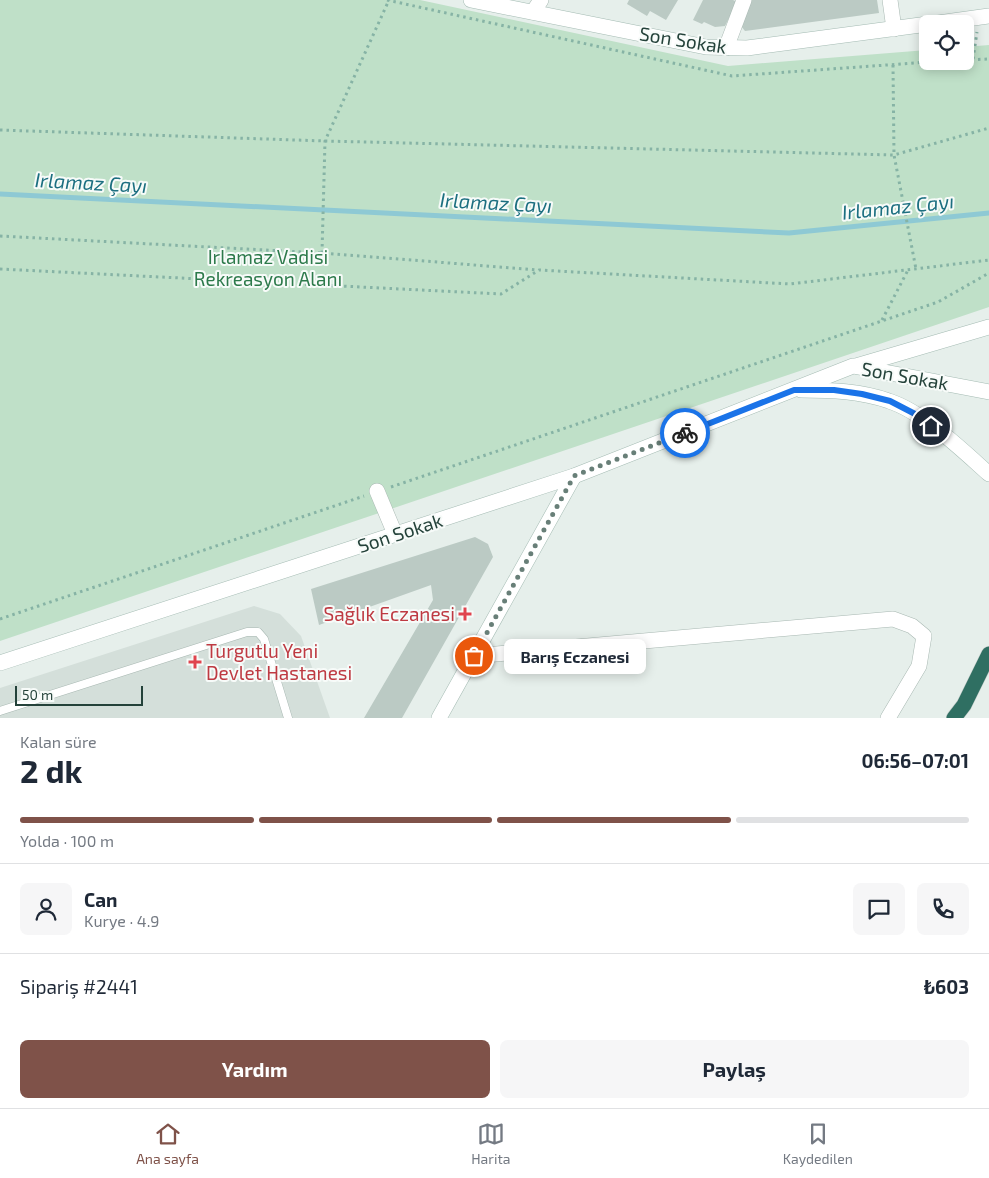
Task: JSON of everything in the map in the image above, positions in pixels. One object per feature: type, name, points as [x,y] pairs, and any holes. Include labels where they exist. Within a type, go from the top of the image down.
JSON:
[{"type":"highway","points":[[954,718],[964,706],[989,654]]},
{"type":"main road","name":"Son Sokak","points":[[471,0],[537,6],[706,47],[747,48],[919,25]]},
{"type":"main road","points":[[726,48],[744,0]]},
{"type":"main road","points":[[890,0],[894,29]]},
{"type":"main road","points":[[853,366],[989,328]]},
{"type":"main road","name":"Son Sokak","points":[[0,662],[574,476],[853,366],[989,392]]},
{"type":"main road","name":"Son Sokak","points":[[794,390],[834,390],[890,401],[917,415],[989,474]]},
{"type":"main road","points":[[439,718],[574,476]]},
{"type":"main road","points":[[377,491],[395,534]]},
{"type":"main road","points":[[474,656],[893,618],[912,626],[924,636],[919,666],[888,718]]},
{"type":"lane","points":[[1,718],[0,712],[247,632],[258,632],[264,639],[288,718]]},
{"type":"path","points":[[322,253],[325,141],[389,0]]},
{"type":"path","points":[[974,55],[984,16]]},
{"type":"path","points":[[974,59],[989,59]]},
{"type":"path","points":[[893,65],[894,155],[916,269]]},
{"type":"path","points":[[0,130],[325,141],[894,155],[989,128]]},
{"type":"path","points":[[0,236],[322,253],[539,270],[790,284],[989,260]]},
{"type":"path","points":[[0,269],[501,294],[539,270]]},
{"type":"path","points":[[882,320],[908,270]]},
{"type":"path","points":[[0,619],[938,302],[989,273]]},
{"type":"shaded area","name":"Turgutlu Yeni Devlet Hastanesi","points":[[254,606],[280,614],[301,636],[330,718],[0,718],[0,688]]},
{"type":"green space","name":"Irlamaz Vadisi Rekreasyon Alanı","points":[[0,0],[420,0],[728,66],[919,51],[919,70],[974,70],[974,46],[989,45],[989,307],[0,641]]},
{"type":"building","points":[[629,0],[678,0],[666,20],[650,11],[647,16],[627,4]]},
{"type":"building","points":[[703,0],[733,0],[737,2],[725,26],[715,27],[693,20]]},
{"type":"building","points":[[751,0],[877,0],[879,13],[745,31],[741,26]]},
{"type":"building","points":[[475,537],[488,544],[493,557],[402,718],[364,718],[433,600],[431,585],[319,625],[311,589]]},
{"type":"waterway","name":"Irlamaz Çayı","points":[[0,194],[789,233],[989,213]]},
{"type":"way so far","points":[[474,656],[574,476],[685,433]]},
{"type":"place","name":"Sağlık Eczanesi","points":[[465,614]]},
{"type":"place","name":"Barış Eczanesi","points":[[474,656]]},
{"type":"place","name":"Turgutlu Yeni Devlet Hastanesi","points":[[195,662]]},
{"type":"route","points":[[685,433],[794,390],[834,390],[890,401],[917,415],[931,426]]}]
